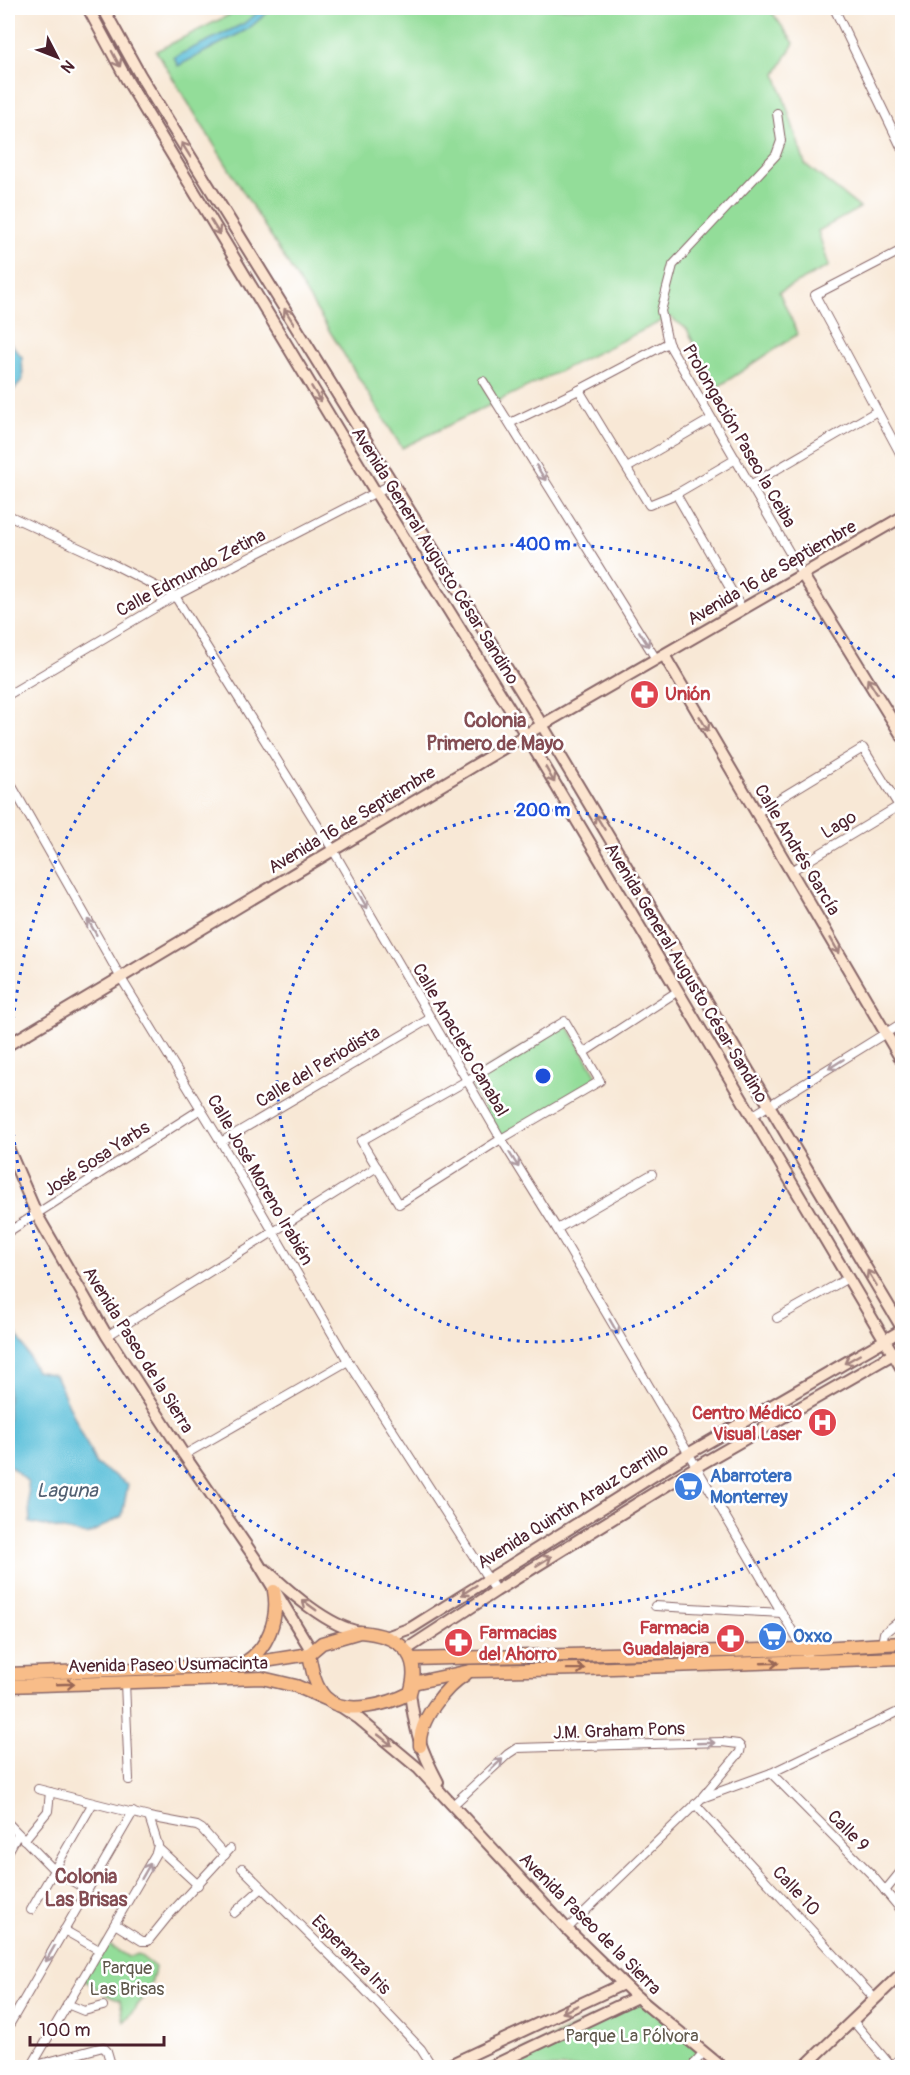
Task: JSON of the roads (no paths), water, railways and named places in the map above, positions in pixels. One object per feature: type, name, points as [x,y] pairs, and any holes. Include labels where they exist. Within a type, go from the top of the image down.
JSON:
[{"type":"main road","name":"Avenida General Augusto César Sandino","points":[[88,8],[127,80],[376,493],[526,735],[885,1340],[898,1352],[903,1369]]},
{"type":"main road","name":"Avenida General Augusto César Sandino","points":[[103,8],[140,75],[542,725],[903,1329]]},
{"type":"main road","name":"Avenida 16 de Septiembre","points":[[8,1045],[542,725],[903,516]]},
{"type":"main road","points":[[802,574],[903,736]]},
{"type":"main road","name":"Calle Andrés García","points":[[660,657],[756,813],[903,1061]]},
{"type":"main road","name":"Avenida Paseo de la Sierra","points":[[8,1148],[37,1215],[106,1336],[257,1561],[310,1652]]},
{"type":"main road","name":"Avenida Quintin Arauz Carrillo","points":[[386,1637],[411,1628],[688,1454],[903,1329]]},
{"type":"main road","name":"Avenida Quintin Arauz Carrillo","points":[[410,1654],[496,1591],[696,1467],[898,1352]]},
{"type":"main road","name":"Avenida Paseo de la Sierra","points":[[257,1561],[312,1608],[335,1623],[360,1632]]},
{"type":"main road","points":[[240,1665],[253,1657],[267,1640],[275,1614],[274,1592]]},
{"type":"main road","points":[[903,1643],[804,1649],[410,1654],[386,1637],[360,1632],[333,1639],[310,1652],[314,1678],[326,1699],[339,1705],[362,1707],[382,1704],[412,1688],[474,1671],[903,1658]]},
{"type":"main road","name":"Avenida Paseo Usumacinta","points":[[8,1674],[240,1665],[310,1652]]},
{"type":"main road","points":[[410,1654],[412,1688]]},
{"type":"main road","points":[[420,1746],[421,1731],[442,1696],[464,1675],[474,1671]]},
{"type":"main road","name":"Avenida Paseo Usumacinta","points":[[8,1686],[262,1678],[296,1686],[326,1699]]},
{"type":"main road","name":"Avenida Paseo de la Sierra","points":[[412,1688],[416,1732],[420,1746],[444,1793],[453,1805],[567,1929],[623,1984],[723,2067]]},
{"type":"main road","name":"Avenida Paseo de la Sierra","points":[[339,1705],[394,1747],[444,1793]]},
{"type":"main road","points":[[803,2067],[903,1974]]},
{"type":"main road","points":[[443,2067],[623,1984]]},
{"type":"main road","points":[[488,2067],[637,1997]]},
{"type":"street","points":[[834,8],[903,149]]},
{"type":"street","name":"Prolongación Paseo la Ceiba","points":[[777,112],[781,141],[776,155],[674,265],[661,311],[668,343],[802,574]]},
{"type":"street","points":[[903,250],[815,295],[903,458]]},
{"type":"street","points":[[510,423],[668,343]]},
{"type":"street","name":"Calle Andrés García","points":[[483,381],[660,657]]},
{"type":"street","points":[[579,390],[649,505],[676,494],[736,459]]},
{"type":"street","points":[[750,485],[878,411]]},
{"type":"street","points":[[627,468],[711,419]]},
{"type":"street","name":"Calle Edmundo Zetina","points":[[8,695],[175,596],[392,484]]},
{"type":"street","points":[[676,494],[742,609]]},
{"type":"street","points":[[8,515],[175,596]]},
{"type":"street","name":"Calle Anacleto Canabal","points":[[175,596],[333,850],[810,1661]]},
{"type":"street","points":[[756,813],[863,748],[902,807]]},
{"type":"street","name":"Calle José Moreno Irabién","points":[[8,779],[121,978],[221,1142],[348,1360],[496,1591]]},
{"type":"street","name":"Lago","points":[[790,871],[902,807]]},
{"type":"street","points":[[583,1053],[678,991]]},
{"type":"street","name":"Calle del Periodista","points":[[221,1142],[431,1018]]},
{"type":"street","points":[[565,1021],[583,1053],[600,1081],[501,1139],[399,1204],[361,1141],[565,1021]]},
{"type":"street","points":[[752,1116],[903,1023]]},
{"type":"street","name":"José Sosa Yarbs","points":[[8,1232],[201,1109]]},
{"type":"street","points":[[106,1336],[377,1167]]},
{"type":"street","points":[[557,1229],[652,1174]]},
{"type":"street","points":[[777,1318],[848,1278]]},
{"type":"street","points":[[184,1455],[348,1360]]},
{"type":"street","points":[[655,1606],[782,1613]]},
{"type":"street","points":[[882,1644],[885,1632],[903,1619]]},
{"type":"street","points":[[125,1682],[129,1780]]},
{"type":"street","points":[[567,1929],[702,1798],[771,1773],[903,1710]]},
{"type":"street","name":"J.M. Graham Pons","points":[[453,1805],[515,1749],[722,1742],[738,1744],[741,1747],[740,1752],[702,1798]]},
{"type":"street","name":"Calle 9","points":[[771,1773],[901,1905]]},
{"type":"street","points":[[38,1789],[149,1817],[199,1826],[228,1852],[147,1941],[142,1941],[115,1924]]},
{"type":"street","points":[[24,1840],[46,1813],[50,1792]]},
{"type":"street","points":[[31,1910],[93,1803]]},
{"type":"street","name":"Calle 10","points":[[695,1804],[875,1999]]},
{"type":"street","points":[[8,2027],[133,1812]]},
{"type":"street","points":[[149,1817],[158,1848],[198,1885]]},
{"type":"street","points":[[8,1823],[54,1870],[87,1890]]},
{"type":"street","points":[[8,1852],[18,1834]]},
{"type":"street","points":[[29,2067],[158,1848]]},
{"type":"street","name":"Esperanza Iris","points":[[242,1868],[364,1989],[421,2049],[433,2067]]},
{"type":"street","points":[[885,1891],[903,1870]]},
{"type":"street","points":[[234,1913],[262,1888]]},
{"type":"street","points":[[64,1930],[99,1950]]},
{"type":"street","points":[[67,2004],[84,2011],[103,2006]]},
{"type":"street","points":[[853,2021],[890,2067],[903,2056]]},
{"type":"street","points":[[29,2067],[103,2047],[107,2049],[112,2067]]},
{"type":"street","points":[[690,2067],[703,2052]]},
{"type":"water","points":[[264,8],[273,8],[248,29],[178,66],[174,57],[243,24]]},
{"type":"water","points":[[8,340],[22,357],[23,379],[8,397]]},
{"type":"water","name":"Laguna","points":[[8,1316],[36,1371],[55,1375],[96,1464],[128,1484],[122,1516],[87,1535],[30,1523],[28,1482],[8,1464]]},
{"type":"place","name":"Unión","points":[[644,694]]},
{"type":"place","name":"Centro Médico Visual Laser","points":[[823,1423]]},
{"type":"place","name":"Abarrotera Monterrey","points":[[689,1486]]},
{"type":"place","name":"Oxxo","points":[[772,1636]]},
{"type":"place","name":"Farmacia Guadalajara","points":[[730,1638]]},
{"type":"place","name":"Farmacias del Ahorro","points":[[458,1643]]},
{"type":"district","name":"Colonia Primero de Mayo","points":[[495,732]]},
{"type":"district","name":"Colonia Las Brisas","points":[[86,1888]]},
{"type":"park label","name":"Parque Las Brisas","points":[[127,1978]]},
{"type":"park label","name":"Parque La Pólvora","points":[[632,2036]]}]
